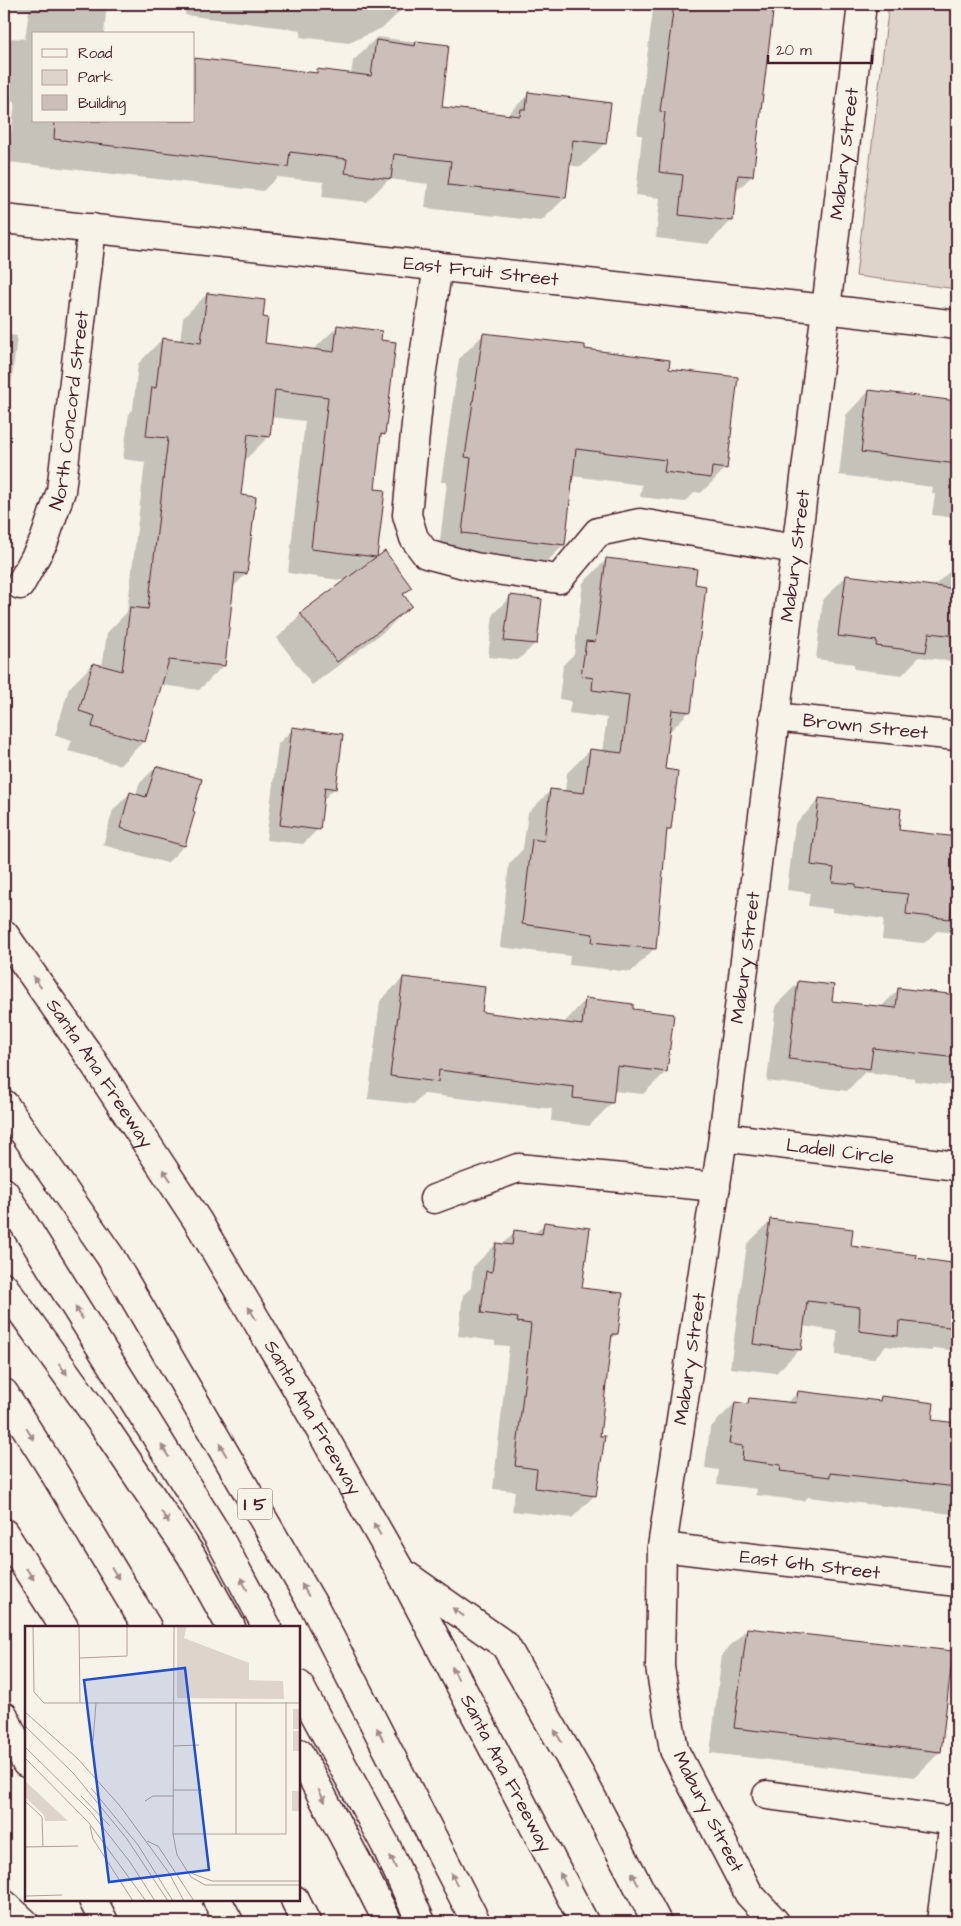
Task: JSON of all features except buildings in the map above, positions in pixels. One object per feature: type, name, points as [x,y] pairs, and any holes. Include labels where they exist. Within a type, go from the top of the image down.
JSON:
[{"type":"main road","name":"Mabury Street","points":[[775,1922],[749,1894],[674,1750],[660,1667],[662,1547],[723,1137],[862,4]]},
{"type":"main road","name":"East Fruit Street","points":[[4,218],[957,325]]},
{"type":"main road","name":"North Concord Street","points":[[20,585],[44,540],[61,491],[92,228]]},
{"type":"main road","points":[[438,266],[420,383],[407,515],[414,538],[426,554],[475,567],[559,579],[598,532],[640,523],[796,549]]},
{"type":"main road","name":"Brown Street","points":[[774,717],[957,736]]},
{"type":"main road","name":"Santa Ana Freeway","points":[[4,934],[86,1051],[197,1220],[288,1374],[401,1572],[581,1912],[584,1922]]},
{"type":"main road","name":"I 5","points":[[4,1104],[110,1256],[315,1608],[476,1922]]},
{"type":"main road","name":"Ladell Circle","points":[[723,1137],[957,1166]]},
{"type":"main road","points":[[434,1199],[518,1168],[716,1187]]},
{"type":"main road","points":[[4,1192],[218,1536],[266,1626]]},
{"type":"main road","points":[[4,1286],[103,1425],[191,1555],[229,1626]]},
{"type":"main road","points":[[4,1393],[146,1626]]},
{"type":"main road","points":[[4,1533],[63,1626]]},
{"type":"main road","name":"East 6th Street","points":[[662,1547],[957,1582]]},
{"type":"main road","points":[[401,1572],[504,1646],[580,1774],[657,1922]]},
{"type":"main road","points":[[300,1687],[384,1844],[421,1922]]},
{"type":"main road","points":[[4,1716],[25,1761]]},
{"type":"main road","points":[[300,1755],[388,1922]]},
{"type":"main road","points":[[768,1795],[955,1818],[941,1922]]},
{"type":"main road","name":"Mabury Street","points":[[749,1894],[755,1922]]},
{"type":"main road","points":[[94,1901],[104,1922]]},
{"type":"main road","points":[[218,1901],[229,1922]]},
{"type":"main road","points":[[296,1901],[306,1922]]},
{"type":"main road","points":[[4,1904],[24,1922]]},
{"type":"green space","points":[[889,4],[957,4],[957,289],[856,276]]}]
